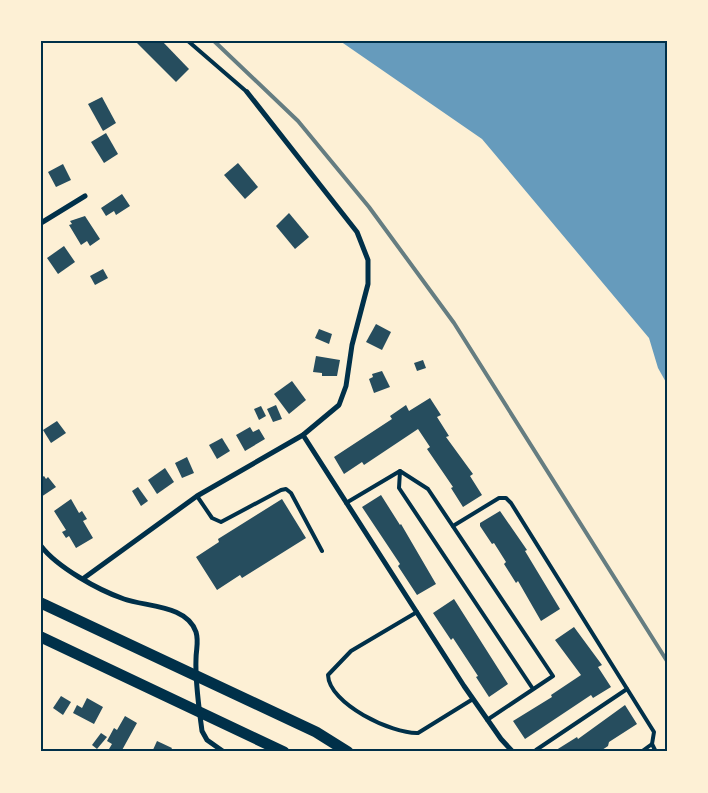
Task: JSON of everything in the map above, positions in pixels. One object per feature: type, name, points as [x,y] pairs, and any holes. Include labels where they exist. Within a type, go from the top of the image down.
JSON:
[{"type":"highway","points":[[41,603],[316,732],[348,752]]},
{"type":"highway","points":[[41,637],[284,752]]},
{"type":"street","points":[[84,578],[196,496],[303,435],[333,412],[343,396],[352,345],[368,284],[368,260],[357,232],[247,92]]},
{"type":"street","points":[[41,223],[85,196]]},
{"type":"street","points":[[303,435],[473,699],[501,739],[513,752]]},
{"type":"street","points":[[41,546],[49,556],[84,578],[124,599],[167,609],[186,618],[193,624],[197,633],[202,731],[207,740],[224,752]]},
{"type":"lane","points":[[188,41],[247,92]]},
{"type":"lane","points":[[346,503],[400,471]]},
{"type":"lane","points":[[400,471],[428,489],[553,676],[488,720]]},
{"type":"lane","points":[[400,471],[400,488],[533,689]]},
{"type":"lane","points":[[196,496],[212,518],[221,522],[280,490],[286,489],[291,493],[322,551]]},
{"type":"lane","points":[[453,526],[499,498],[506,498],[654,732],[652,744],[656,752]]},
{"type":"lane","points":[[417,612],[351,651],[328,675],[328,683],[339,698],[381,724],[399,732],[418,733],[473,699]]},
{"type":"lane","points":[[536,750],[627,689]]},
{"type":"lane","points":[[641,752],[652,744]]},
{"type":"water","points":[[340,41],[667,41],[667,384],[658,368],[649,338],[482,139]]},
{"type":"building","points":[[135,41],[162,41],[189,69],[176,82]]},
{"type":"building","points":[[102,97],[116,123],[103,131],[88,104]]},
{"type":"building","points":[[106,133],[118,154],[104,163],[91,142]]},
{"type":"building","points":[[238,163],[258,187],[245,199],[224,175]]},
{"type":"building","points":[[63,164],[71,180],[56,187],[48,172]]},
{"type":"building","points":[[122,194],[130,206],[116,215],[114,211],[106,216],[101,208]]},
{"type":"building","points":[[289,213],[309,237],[295,249],[276,226]]},
{"type":"building","points":[[85,216],[100,239],[90,246],[87,241],[81,245],[69,225],[72,224],[70,221]]},
{"type":"building","points":[[64,246],[75,262],[58,274],[47,258]]},
{"type":"building","points":[[103,269],[108,278],[95,285],[90,276]]},
{"type":"building","points":[[376,324],[391,332],[382,350],[366,342]]},
{"type":"building","points":[[319,329],[332,334],[329,344],[315,338]]},
{"type":"building","points":[[316,356],[340,360],[337,376],[322,376],[322,373],[313,372]]},
{"type":"building","points":[[423,360],[426,368],[417,371],[414,363]]},
{"type":"building","points":[[382,371],[390,387],[374,393],[369,379],[373,377],[372,374]]},
{"type":"building","points":[[292,381],[306,400],[289,414],[274,394]]},
{"type":"building","points":[[430,398],[441,415],[437,417],[449,436],[446,437],[473,474],[470,476],[482,495],[463,507],[451,488],[453,487],[427,449],[430,447],[418,429],[364,465],[362,462],[344,474],[334,457],[392,419],[390,416],[406,405],[409,411]]},
{"type":"building","points":[[276,405],[282,419],[273,422],[267,409]]},
{"type":"building","points":[[261,406],[266,416],[259,420],[254,409]]},
{"type":"building","points":[[57,421],[66,433],[51,443],[43,430]]},
{"type":"building","points":[[250,427],[253,432],[259,429],[265,439],[245,451],[236,435]]},
{"type":"building","points":[[222,438],[230,451],[217,459],[209,445]]},
{"type":"building","points":[[187,457],[194,473],[182,478],[175,463]]},
{"type":"building","points":[[165,468],[174,482],[157,494],[148,480]]},
{"type":"building","points":[[44,476],[46,479],[48,477],[56,487],[41,497],[41,478]]},
{"type":"building","points":[[138,487],[148,501],[141,506],[132,491]]},
{"type":"building","points":[[381,495],[401,524],[436,584],[417,595],[398,566],[400,564],[362,507]]},
{"type":"building","points":[[71,499],[79,513],[82,511],[87,519],[83,521],[93,538],[76,548],[69,536],[66,538],[62,532],[66,530],[54,511]]},
{"type":"building","points":[[282,499],[306,538],[242,578],[240,575],[217,590],[196,557],[219,542],[218,539]]},
{"type":"building","points":[[500,511],[527,550],[525,551],[560,609],[541,621],[518,581],[516,583],[504,564],[506,562],[494,543],[492,544],[480,526],[480,523]]},
{"type":"building","points":[[454,599],[508,684],[489,697],[476,677],[478,676],[453,638],[451,640],[433,613]]},
{"type":"building","points":[[574,627],[602,665],[598,667],[611,687],[593,698],[591,695],[525,739],[513,721],[552,697],[551,695],[581,675],[555,640]]},
{"type":"building","points":[[61,696],[71,702],[63,715],[53,708]]},
{"type":"building","points":[[87,698],[103,707],[94,724],[73,713],[77,705],[82,708]]},
{"type":"building","points":[[625,705],[637,724],[609,742],[608,746],[599,752],[553,752],[577,737],[578,739]]},
{"type":"building","points":[[125,716],[137,723],[121,752],[115,752],[109,749],[112,744],[107,741],[114,728],[117,730]]},
{"type":"building","points":[[101,733],[107,737],[97,749],[92,745]]},
{"type":"building","points":[[157,741],[172,748],[170,752],[152,752]]},
{"type":"railway","points":[[214,41],[298,121],[369,207],[454,323],[667,661]]}]
